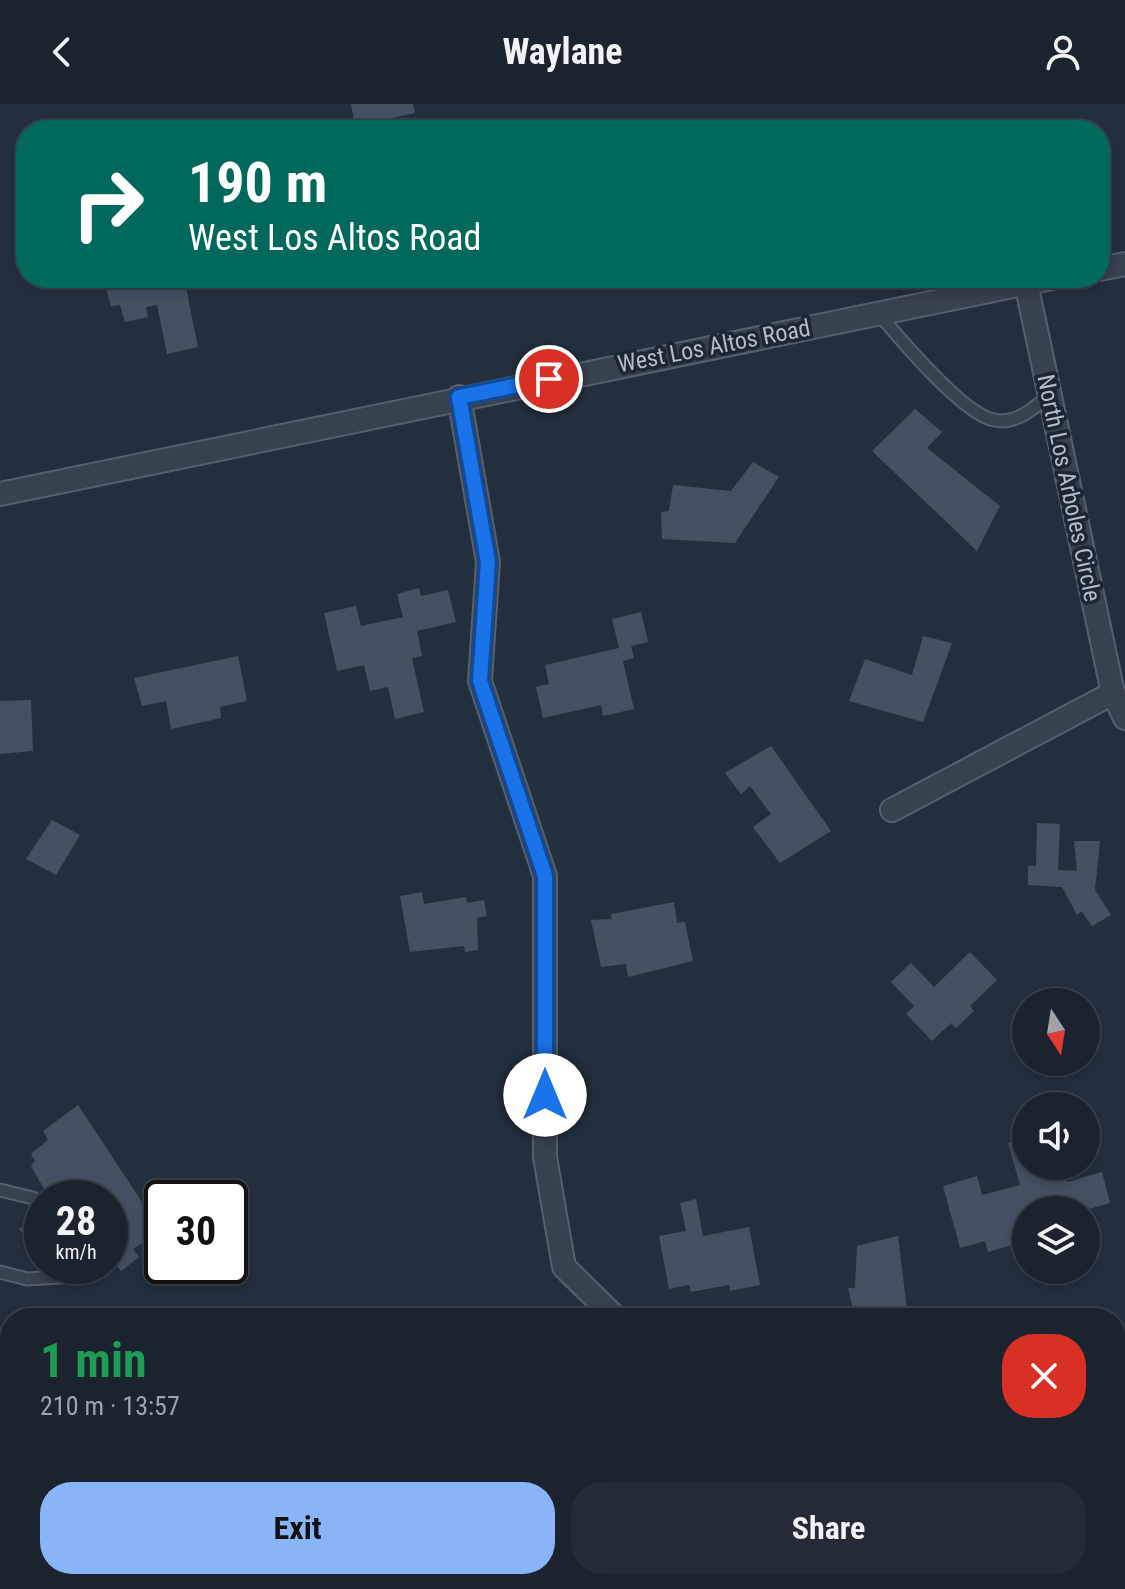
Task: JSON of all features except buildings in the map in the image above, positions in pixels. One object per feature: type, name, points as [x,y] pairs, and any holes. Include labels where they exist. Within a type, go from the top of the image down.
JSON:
[{"type":"street","name":"West Los Altos Road","points":[[0,494],[459,397],[1002,288]]},
{"type":"street","name":"North Los Arboles Circle","points":[[1027,288],[1113,693],[1125,718]]},
{"type":"street","points":[[459,397],[488,562],[480,681],[545,876],[545,1157],[564,1267],[606,1308]]},
{"type":"street","points":[[892,810],[1113,693]]},
{"type":"lane","points":[[879,313],[920,362],[972,407],[994,420],[1024,417],[1049,395]]},
{"type":"lane","points":[[0,1190],[24,1196]]},
{"type":"lane","points":[[0,1272],[24,1278]]},
{"type":"route","points":[[545,1095],[545,876],[480,681],[488,562],[459,397],[549,379]]}]
